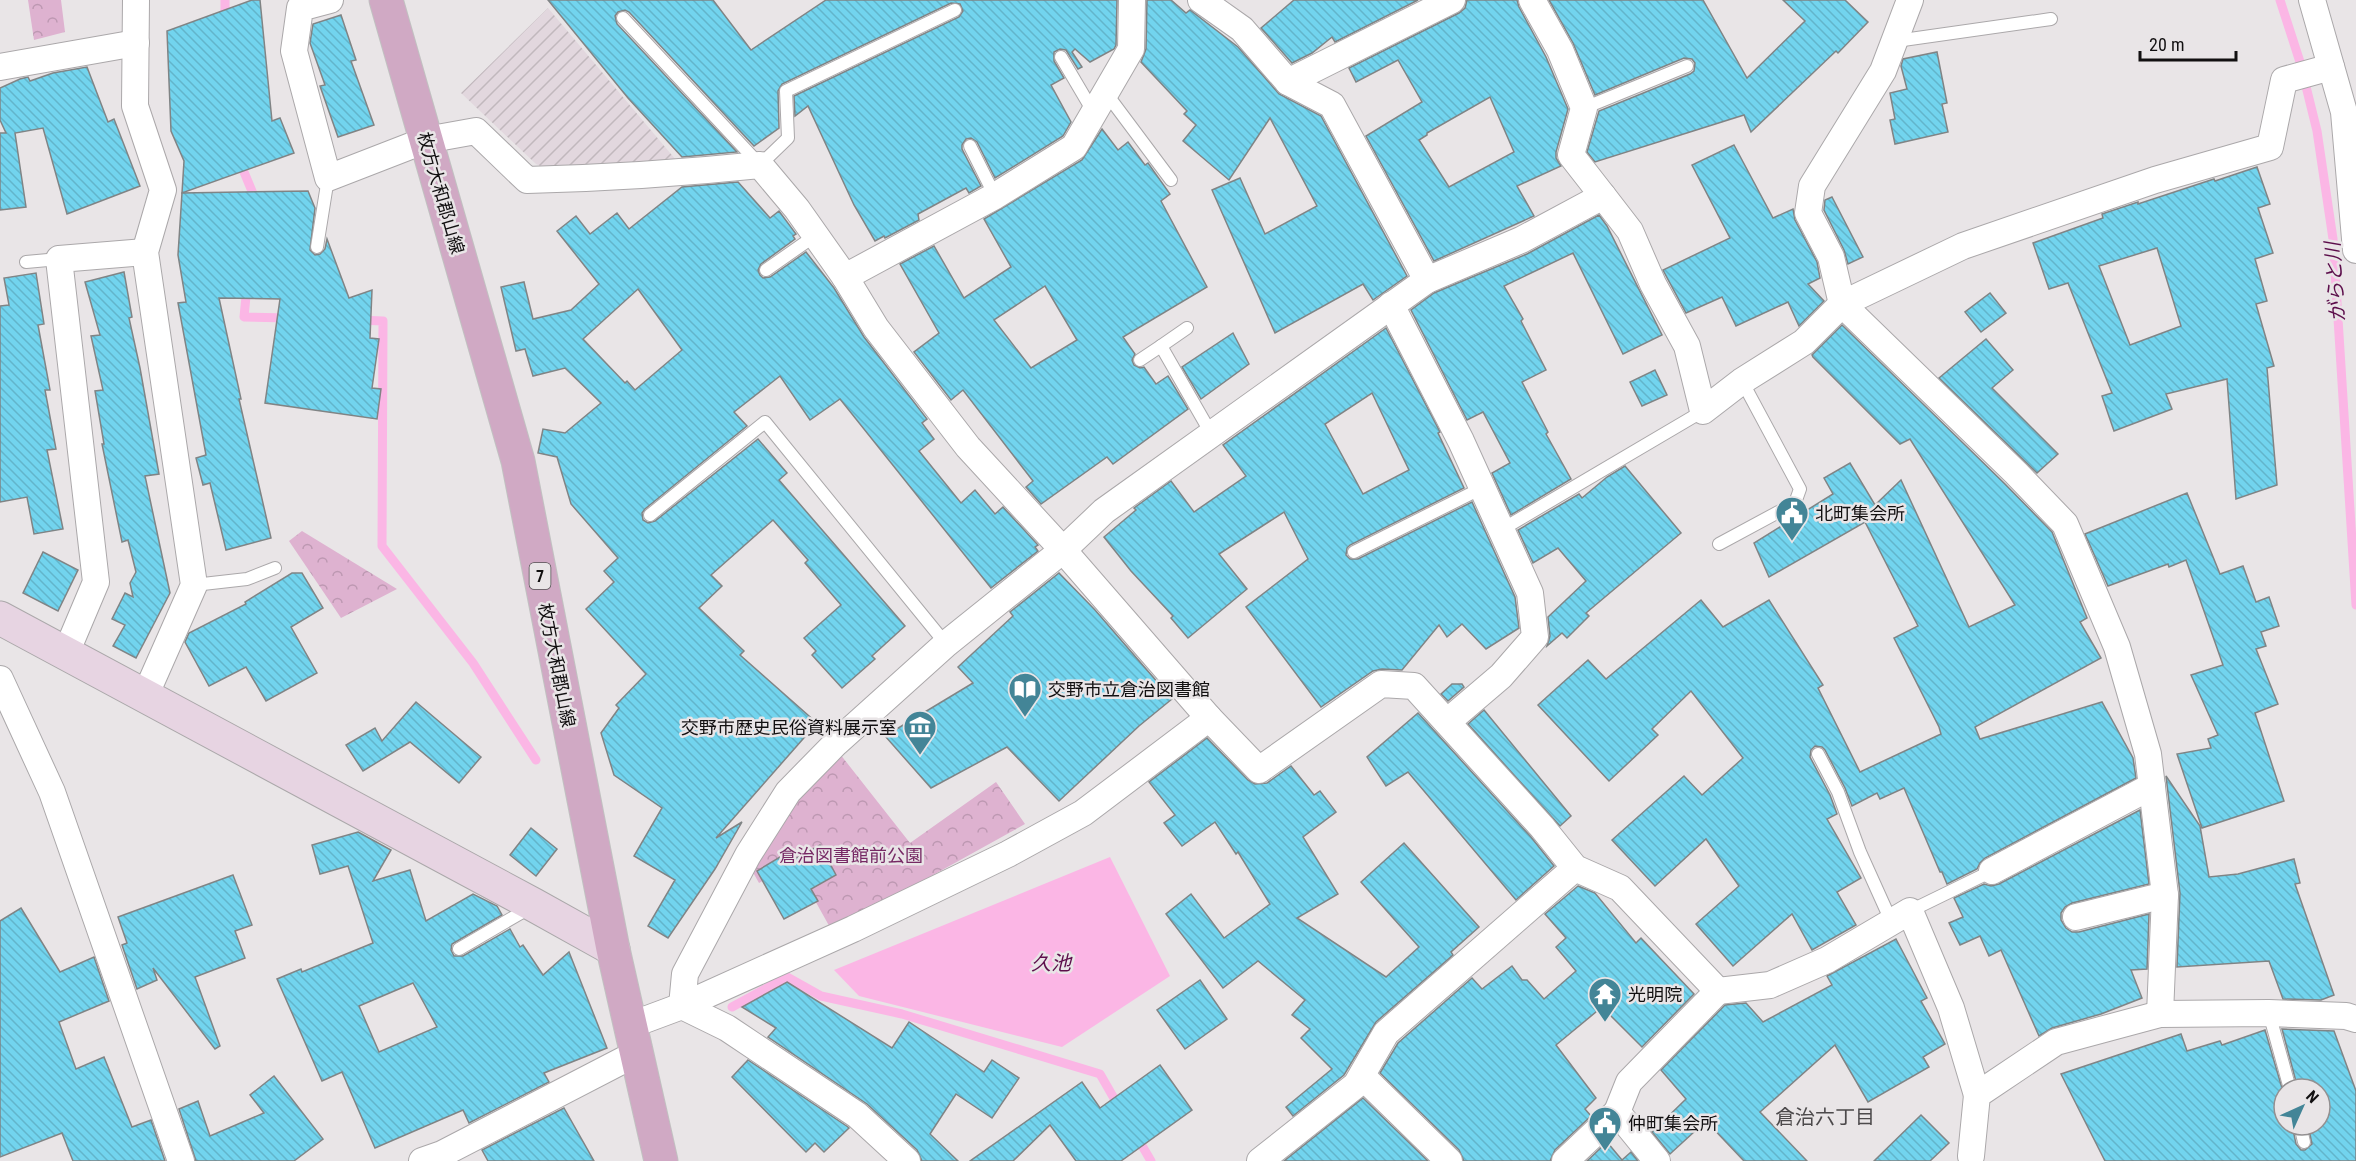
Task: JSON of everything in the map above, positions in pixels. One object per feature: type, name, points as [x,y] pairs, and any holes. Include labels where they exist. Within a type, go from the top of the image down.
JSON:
[{"type":"main road","name":"枚方大和郡山線","points":[[386,0],[518,461],[612,949],[661,1161]]},
{"type":"street","points":[[136,0],[135,106],[163,190],[145,252],[194,585],[145,696]]},
{"type":"street","points":[[330,0],[300,8],[294,51],[328,178],[426,140],[476,131],[527,180],[626,178],[760,165],[797,209],[845,277],[876,328],[968,447],[1063,550],[1209,718],[1259,770],[1381,684],[1414,686],[1542,827],[1575,868],[1620,888],[1718,991]]},
{"type":"street","points":[[845,277],[995,196],[1074,147],[1131,49],[1132,0]]},
{"type":"street","points":[[1200,0],[1242,29],[1288,82],[1332,105],[1427,280]]},
{"type":"street","points":[[1288,82],[1452,0]]},
{"type":"street","points":[[1532,0],[1560,50],[1584,108],[1571,155],[1630,231],[1653,284],[1687,346],[1703,411],[1742,381],[1804,342],[1842,304],[1962,246],[2155,180],[2270,147],[2284,80],[2313,72]]},
{"type":"street","points":[[1910,0],[1883,71],[1812,186],[1808,213],[1831,257],[1842,304],[2016,473],[2065,524],[2116,648],[2148,754],[2165,895],[2160,1014]]},
{"type":"street","points":[[2312,0],[2313,72],[2344,111],[2356,250]]},
{"type":"street","points":[[0,67],[136,43]]},
{"type":"street","points":[[682,1006],[685,974],[748,855],[788,792],[836,743],[946,644],[1063,550],[1104,511],[1390,305],[1427,280],[1521,240],[1603,196]]},
{"type":"street","points":[[66,653],[96,582],[59,259],[145,252]]},
{"type":"street","points":[[1390,305],[1461,441],[1530,593],[1535,636],[1501,676],[1447,722]]},
{"type":"street","points":[[0,618],[612,949]]},
{"type":"street","points":[[0,679],[52,792],[181,1161]]},
{"type":"street","points":[[422,1161],[442,1154],[634,1039],[682,1006],[879,917],[1008,854],[1083,813],[1209,718]]},
{"type":"street","points":[[1992,871],[2152,786]]},
{"type":"street","points":[[1260,1161],[1356,1085],[1386,1033],[1575,868]]},
{"type":"street","points":[[2076,917],[2165,895]]},
{"type":"street","points":[[1565,1161],[1617,1112],[1629,1082],[1718,991],[1770,985],[1827,960],[1901,917],[1951,1008],[1977,1095],[1971,1159]]},
{"type":"street","points":[[682,1006],[727,1028],[857,1115],[907,1161]]},
{"type":"street","points":[[1977,1095],[2056,1042],[2160,1014],[2269,1012],[2346,1016],[2356,1019]]},
{"type":"street","points":[[1362,1076],[1449,1161]]},
{"type":"street","points":[[1617,1112],[1657,1161]]},
{"type":"lane","points":[[622,18],[760,165],[788,138],[786,91],[955,9]]},
{"type":"lane","points":[[1896,41],[2051,19]]},
{"type":"lane","points":[[1061,57],[1171,180]]},
{"type":"lane","points":[[1584,108],[1687,66]]},
{"type":"lane","points":[[969,146],[995,196]]},
{"type":"lane","points":[[317,247],[328,178]]},
{"type":"lane","points":[[766,270],[816,235]]},
{"type":"lane","points":[[26,262],[59,259]]},
{"type":"lane","points":[[1140,360],[1187,328]]},
{"type":"lane","points":[[1161,346],[1212,435]]},
{"type":"lane","points":[[1719,544],[1795,503],[1800,489],[1742,381]]},
{"type":"lane","points":[[1501,530],[1703,411]]},
{"type":"lane","points":[[650,515],[765,422],[946,644]]},
{"type":"lane","points":[[1354,552],[1482,488]]},
{"type":"lane","points":[[194,585],[247,579],[275,568]]},
{"type":"lane","points":[[1818,754],[1838,792],[1860,852],[1901,917],[1992,871]]},
{"type":"lane","points":[[459,949],[534,905]]},
{"type":"lane","points":[[2269,1012],[2287,1077]]},
{"type":"lane","points":[[2303,1137],[2304,1142]]},
{"type":"shaded area","points":[[548,8],[676,160],[556,173],[536,164],[461,93]]},
{"type":"green space","points":[[28,0],[61,0],[65,32],[34,40]]},
{"type":"green space","points":[[302,531],[397,589],[341,618],[289,541]]},
{"type":"green space","name":"倉治図書館前公園","points":[[840,754],[910,843],[996,782],[1025,824],[832,931],[794,863],[759,883],[750,867],[777,824]]},
{"type":"water","name":"久池","points":[[1110,857],[1170,976],[1062,1047],[859,996],[834,970]]},
{"type":"building","points":[[252,0],[260,0],[272,121],[280,118],[294,153],[182,193],[184,161],[171,131],[167,31]]},
{"type":"building","points":[[548,0],[713,0],[751,50],[826,0],[1117,0],[1116,45],[1114,49],[1090,62],[1075,49],[1072,52],[1082,67],[1078,69],[1066,50],[1060,49],[1054,52],[1054,61],[1064,78],[1051,85],[1071,122],[1063,136],[995,178],[977,142],[971,138],[966,139],[962,149],[981,186],[969,193],[966,188],[918,214],[919,220],[875,241],[854,205],[808,106],[795,116],[794,96],[959,17],[963,11],[960,4],[951,3],[782,84],[778,91],[779,128],[754,146],[629,12],[625,10],[618,12],[615,16],[617,24],[737,152],[682,157],[628,98]]},
{"type":"building","points":[[1147,0],[1171,0],[1186,13],[1190,10],[1238,47],[1279,94],[1321,116],[1407,276],[1373,300],[1363,284],[1275,333],[1212,190],[1240,178],[1265,234],[1317,206],[1270,118],[1229,180],[1183,141],[1196,125],[1184,114],[1187,111],[1141,62],[1146,49]]},
{"type":"building","points":[[1294,0],[1418,0],[1335,42],[1332,37],[1312,53],[1292,63],[1261,28]]},
{"type":"building","points":[[1467,0],[1517,0],[1546,57],[1568,109],[1556,152],[1556,158],[1561,166],[1517,186],[1534,216],[1434,261],[1366,136],[1422,102],[1398,60],[1356,82],[1349,68],[1465,8]],"holes":[[[1490,97],[1514,152],[1449,187],[1419,140],[1427,133]]]},
{"type":"building","points":[[1549,0],[1703,0],[1747,78],[1805,21],[1783,0],[1845,0],[1868,22],[1838,53],[1836,51],[1751,132],[1744,115],[1595,162],[1587,152],[1599,111],[1690,74],[1694,71],[1695,63],[1692,59],[1684,58],[1595,95],[1573,43]]},
{"type":"building","points":[[341,15],[356,60],[351,61],[374,125],[338,137],[320,86],[325,85],[310,43],[313,24]]},
{"type":"building","points":[[1937,52],[1947,103],[1942,104],[1948,132],[1895,144],[1890,120],[1895,119],[1890,93],[1907,89],[1901,66],[1903,59]]},
{"type":"building","points":[[87,67],[108,122],[114,119],[140,186],[67,214],[43,128],[15,133],[26,207],[0,210],[0,133],[6,133],[0,120],[0,88],[28,77],[30,81],[53,73]]},
{"type":"building","points":[[1102,129],[1118,150],[1128,142],[1145,165],[1148,163],[1170,194],[1161,201],[1207,287],[1123,337],[1135,354],[1132,360],[1134,365],[1144,367],[1156,384],[1168,376],[1188,409],[1113,464],[1107,457],[1041,504],[1026,487],[1033,481],[963,390],[951,400],[914,352],[939,333],[900,264],[934,246],[964,298],[1011,267],[984,219],[1082,160]],"holes":[[[1045,286],[1077,340],[1031,368],[994,320]]]},
{"type":"building","points":[[1734,145],[1773,218],[1793,209],[1795,220],[1817,262],[1820,278],[1808,284],[1824,301],[1799,326],[1788,302],[1736,326],[1722,297],[1686,313],[1663,270],[1730,238],[1692,165]]},
{"type":"building","points":[[2257,167],[2270,204],[2258,208],[2273,253],[2255,259],[2267,301],[2256,304],[2274,366],[2267,368],[2277,485],[2236,499],[2227,379],[2166,394],[2172,409],[2114,431],[2102,396],[2112,393],[2068,283],[2049,289],[2033,243],[2103,218],[2102,214],[2214,179],[2215,181]],"holes":[[[2157,248],[2181,326],[2130,345],[2099,266]]]},
{"type":"building","points":[[738,182],[770,218],[779,211],[796,234],[793,236],[795,239],[761,264],[758,270],[760,275],[763,278],[770,277],[806,252],[834,288],[864,337],[927,419],[922,423],[934,439],[919,451],[961,503],[975,490],[995,514],[1003,507],[1038,545],[1035,547],[1038,551],[991,588],[840,399],[810,420],[780,376],[734,412],[747,426],[645,509],[642,513],[643,520],[648,523],[655,521],[758,439],[787,473],[779,480],[905,626],[872,656],[875,659],[842,688],[812,655],[816,651],[804,638],[841,605],[805,563],[808,560],[773,520],[711,575],[722,586],[699,608],[744,651],[740,655],[817,723],[716,838],[742,822],[715,869],[668,938],[648,926],[675,880],[634,856],[662,808],[614,775],[601,733],[619,708],[616,705],[646,674],[586,609],[614,582],[604,571],[618,558],[571,504],[557,457],[538,453],[543,429],[565,433],[601,403],[565,368],[533,376],[525,349],[516,351],[501,287],[524,282],[533,319],[571,310],[599,284],[557,231],[576,216],[590,234],[617,213],[629,229],[682,187]],"holes":[[[638,289],[682,350],[635,390],[627,381],[625,383],[583,339]]]},
{"type":"building","points":[[308,191],[315,208],[310,250],[315,255],[320,254],[325,249],[327,239],[349,298],[372,290],[370,338],[379,339],[372,388],[381,389],[377,419],[265,403],[280,299],[219,298],[241,399],[239,399],[271,538],[226,550],[210,483],[203,485],[196,458],[206,455],[178,303],[186,302],[178,255],[182,193]]},
{"type":"building","points":[[1832,197],[1863,257],[1848,264],[1844,250],[1824,210],[1825,200]]},
{"type":"building","points":[[1599,215],[1607,226],[1662,335],[1623,354],[1573,253],[1504,286],[1523,319],[1521,321],[1546,370],[1522,382],[1548,432],[1546,434],[1571,479],[1511,515],[1492,473],[1510,463],[1483,412],[1467,420],[1411,310],[1434,293],[1527,254]]},
{"type":"building","points":[[124,272],[132,317],[129,318],[159,474],[145,476],[170,593],[136,658],[113,646],[125,625],[112,619],[125,593],[133,597],[130,583],[136,572],[128,540],[122,542],[102,444],[104,444],[95,391],[103,390],[91,336],[100,335],[85,282]]},
{"type":"building","points":[[36,273],[44,324],[38,325],[50,390],[45,390],[56,449],[47,450],[63,529],[34,534],[27,497],[0,502],[0,306],[9,305],[4,278]]},
{"type":"building","points":[[1990,293],[2006,313],[1981,332],[1965,312]]},
{"type":"building","points":[[1842,325],[2052,532],[2087,618],[2080,622],[2101,658],[1975,727],[1980,739],[2102,702],[2133,758],[2136,778],[1985,858],[1977,869],[1947,884],[1904,788],[1880,799],[1877,793],[1852,806],[1825,750],[1815,746],[1811,750],[1810,757],[1830,795],[1837,814],[1827,819],[1861,878],[1837,892],[1856,925],[1812,950],[1792,914],[1733,966],[1696,924],[1739,886],[1706,839],[1655,886],[1612,840],[1684,776],[1702,795],[1743,758],[1691,691],[1652,729],[1658,735],[1609,781],[1538,705],[1588,660],[1606,679],[1701,600],[1723,627],[1769,600],[1823,685],[1818,688],[1860,772],[1941,734],[1894,638],[1918,626],[1865,522],[1769,577],[1754,543],[1833,494],[1824,478],[1850,463],[1875,505],[1901,480],[1969,627],[2015,605],[1910,439],[1900,444],[1813,357],[1812,355]]},
{"type":"building","points":[[1386,328],[1440,432],[1438,433],[1464,488],[1350,545],[1346,555],[1350,559],[1358,559],[1472,502],[1515,597],[1519,628],[1486,649],[1462,624],[1447,637],[1439,625],[1402,670],[1373,671],[1321,707],[1246,607],[1308,559],[1284,512],[1219,554],[1247,589],[1188,638],[1171,618],[1173,616],[1131,571],[1104,537],[1136,510],[1134,508],[1171,481],[1194,512],[1246,476],[1223,445]],"holes":[[[1372,393],[1409,470],[1363,494],[1325,424]]]},
{"type":"building","points":[[1233,333],[1249,364],[1201,399],[1182,367]]},
{"type":"building","points":[[1986,339],[2013,370],[1992,388],[2058,454],[2037,473],[1939,378]]},
{"type":"building","points":[[1655,370],[1667,395],[1642,406],[1630,382]]},
{"type":"building","points":[[1625,466],[1681,533],[1586,613],[1589,616],[1567,638],[1562,633],[1547,646],[1550,636],[1548,617],[1586,581],[1558,548],[1533,563],[1518,530],[1579,494],[1582,498],[1607,477]]},
{"type":"building","points":[[2187,493],[2220,574],[2243,566],[2256,602],[2269,597],[2279,626],[2261,632],[2266,646],[2256,649],[2278,704],[2255,713],[2284,801],[2202,828],[2177,754],[2211,748],[2208,739],[2218,735],[2191,675],[2223,665],[2186,560],[2169,567],[2168,564],[2108,586],[2085,534]]},
{"type":"building","points":[[43,552],[78,570],[58,611],[23,593]]},
{"type":"building","points":[[292,573],[302,573],[323,608],[291,627],[317,673],[266,701],[246,667],[209,686],[185,642],[189,633],[246,604],[245,602]]},
{"type":"building","points":[[1059,573],[1095,610],[1172,699],[1139,726],[1059,801],[1007,747],[931,788],[885,736],[973,683],[958,667],[1013,616],[1010,612]]},
{"type":"building","points":[[1452,684],[1462,684],[1464,687],[1448,701],[1441,694]]},
{"type":"building","points":[[416,702],[481,757],[459,783],[410,742],[363,771],[346,745],[375,728],[382,741]]},
{"type":"building","points":[[1484,710],[1571,816],[1560,826],[1468,724]]},
{"type":"building","points":[[1418,713],[1531,837],[1554,866],[1516,900],[1408,772],[1386,786],[1367,757]]},
{"type":"building","points":[[1207,738],[1248,780],[1255,784],[1267,783],[1291,766],[1314,795],[1320,791],[1336,812],[1303,837],[1338,894],[1297,918],[1386,977],[1419,947],[1361,882],[1404,843],[1479,927],[1451,952],[1453,955],[1376,1022],[1344,1075],[1293,1116],[1286,1107],[1332,1069],[1301,1038],[1310,1029],[1292,1015],[1305,1000],[1258,961],[1223,988],[1166,914],[1191,894],[1224,938],[1270,904],[1238,852],[1236,854],[1215,822],[1182,846],[1164,823],[1175,815],[1149,782]]},
{"type":"building","points":[[2166,776],[2200,826],[2209,877],[2238,874],[2294,859],[2300,883],[2295,884],[2334,995],[2321,1000],[2283,999],[2269,961],[2177,967],[2180,893]]},
{"type":"building","points":[[2140,810],[2149,884],[2072,903],[2061,913],[2061,920],[2072,932],[2079,932],[2149,914],[2147,969],[2131,970],[2142,998],[2101,1014],[2052,1028],[2039,1036],[2001,950],[1989,956],[1980,936],[1960,945],[1949,923],[1963,917],[1954,898],[1984,884],[1991,886],[1999,884]]},
{"type":"building","points":[[531,828],[557,849],[536,876],[510,855]]},
{"type":"building","points":[[358,832],[391,850],[373,881],[410,870],[426,921],[473,894],[497,906],[502,915],[452,944],[451,950],[454,956],[463,956],[510,929],[520,947],[523,945],[543,975],[569,952],[607,1048],[544,1073],[549,1082],[469,1123],[463,1110],[375,1148],[342,1072],[322,1081],[277,979],[301,969],[302,972],[373,943],[348,866],[320,874],[312,845]],"holes":[[[413,983],[437,1027],[379,1052],[359,1006]]]},
{"type":"building","points":[[820,845],[836,875],[811,889],[818,901],[784,919],[757,871],[790,851],[795,859]]},
{"type":"building","points":[[233,875],[252,925],[235,931],[245,958],[195,977],[220,1046],[215,1049],[153,968],[157,980],[137,989],[122,945],[127,943],[118,917]]},
{"type":"building","points":[[1578,886],[1595,893],[1636,943],[1641,938],[1694,994],[1642,1047],[1602,1007],[1556,1045],[1596,1098],[1585,1109],[1591,1116],[1555,1150],[1550,1161],[1464,1161],[1459,1150],[1380,1073],[1398,1043],[1472,978],[1482,989],[1512,966],[1522,980],[1527,980],[1544,999],[1576,971],[1556,947],[1566,938],[1545,914]]},
{"type":"building","points":[[21,908],[60,972],[94,957],[109,1001],[59,1022],[76,1069],[104,1057],[132,1127],[151,1120],[165,1161],[73,1161],[62,1133],[0,1157],[0,921]]},
{"type":"building","points":[[1896,939],[1927,998],[1921,1001],[1945,1044],[1923,1057],[1929,1067],[1868,1102],[1835,1045],[1760,1112],[1807,1161],[1744,1161],[1706,1121],[1670,1154],[1652,1132],[1686,1099],[1661,1070],[1725,1005],[1746,1003],[1763,1022],[1832,985],[1827,976]]},
{"type":"building","points":[[1200,980],[1227,1019],[1185,1049],[1157,1010]]},
{"type":"building","points":[[787,982],[892,1048],[909,1022],[984,1072],[992,1060],[1019,1078],[992,1118],[956,1094],[930,1134],[958,1161],[922,1161],[917,1150],[867,1104],[768,1037],[776,1028],[742,1007]]},
{"type":"building","points":[[2282,1029],[2334,1031],[2356,1091],[2356,1161],[2105,1161],[2061,1074],[2181,1034],[2187,1051],[2220,1041],[2222,1045],[2265,1030],[2279,1077],[2272,1077],[2272,1137],[2295,1137],[2296,1144],[2301,1150],[2305,1150],[2312,1144],[2311,1137],[2332,1137],[2332,1077],[2295,1077]]},
{"type":"building","points":[[748,1060],[849,1128],[824,1152],[815,1143],[806,1152],[732,1077]]},
{"type":"building","points":[[1160,1065],[1192,1110],[1121,1161],[1076,1161],[1050,1125],[1013,1161],[970,1161],[1082,1082],[1100,1108]]},
{"type":"building","points":[[274,1076],[323,1139],[294,1161],[196,1161],[179,1109],[198,1101],[210,1136],[264,1113],[250,1095]]},
{"type":"building","points":[[1363,1098],[1428,1161],[1284,1161]]},
{"type":"building","points":[[564,1108],[594,1161],[488,1161],[482,1150]]},
{"type":"building","points":[[1921,1115],[1949,1143],[1930,1161],[1874,1161]]},
{"type":"building","name":"仲町集会所","points":[[1607,1142],[1622,1160],[1631,1152],[1638,1161],[1587,1161]]},
{"type":"waterway","points":[[225,0],[225,22]]},
{"type":"waterway","name":"がらと川","points":[[2280,0],[2300,62],[2317,131],[2333,239],[2356,605]]},
{"type":"waterway","points":[[239,160],[254,196],[253,203]]},
{"type":"waterway","points":[[247,286],[244,317],[289,318]]},
{"type":"waterway","points":[[359,320],[383,321],[382,546],[473,663],[536,760]]},
{"type":"waterway","points":[[732,1007],[787,977],[821,996],[902,1014],[1100,1074],[1119,1107]]},
{"type":"waterway","points":[[1137,1137],[1151,1161]]},
{"type":"place","name":"北町集会所","points":[[1792,542]]},
{"type":"place","name":"交野市立倉治図書館","points":[[1025,718]]},
{"type":"place","name":"交野市歴史民俗資料展示室","points":[[920,756]]},
{"type":"place","name":"光明院","points":[[1605,1023]]},
{"type":"place","name":"仲町集会所","points":[[1605,1152]]},
{"type":"district","name":"倉治六丁目","points":[[1825,1117]]}]
